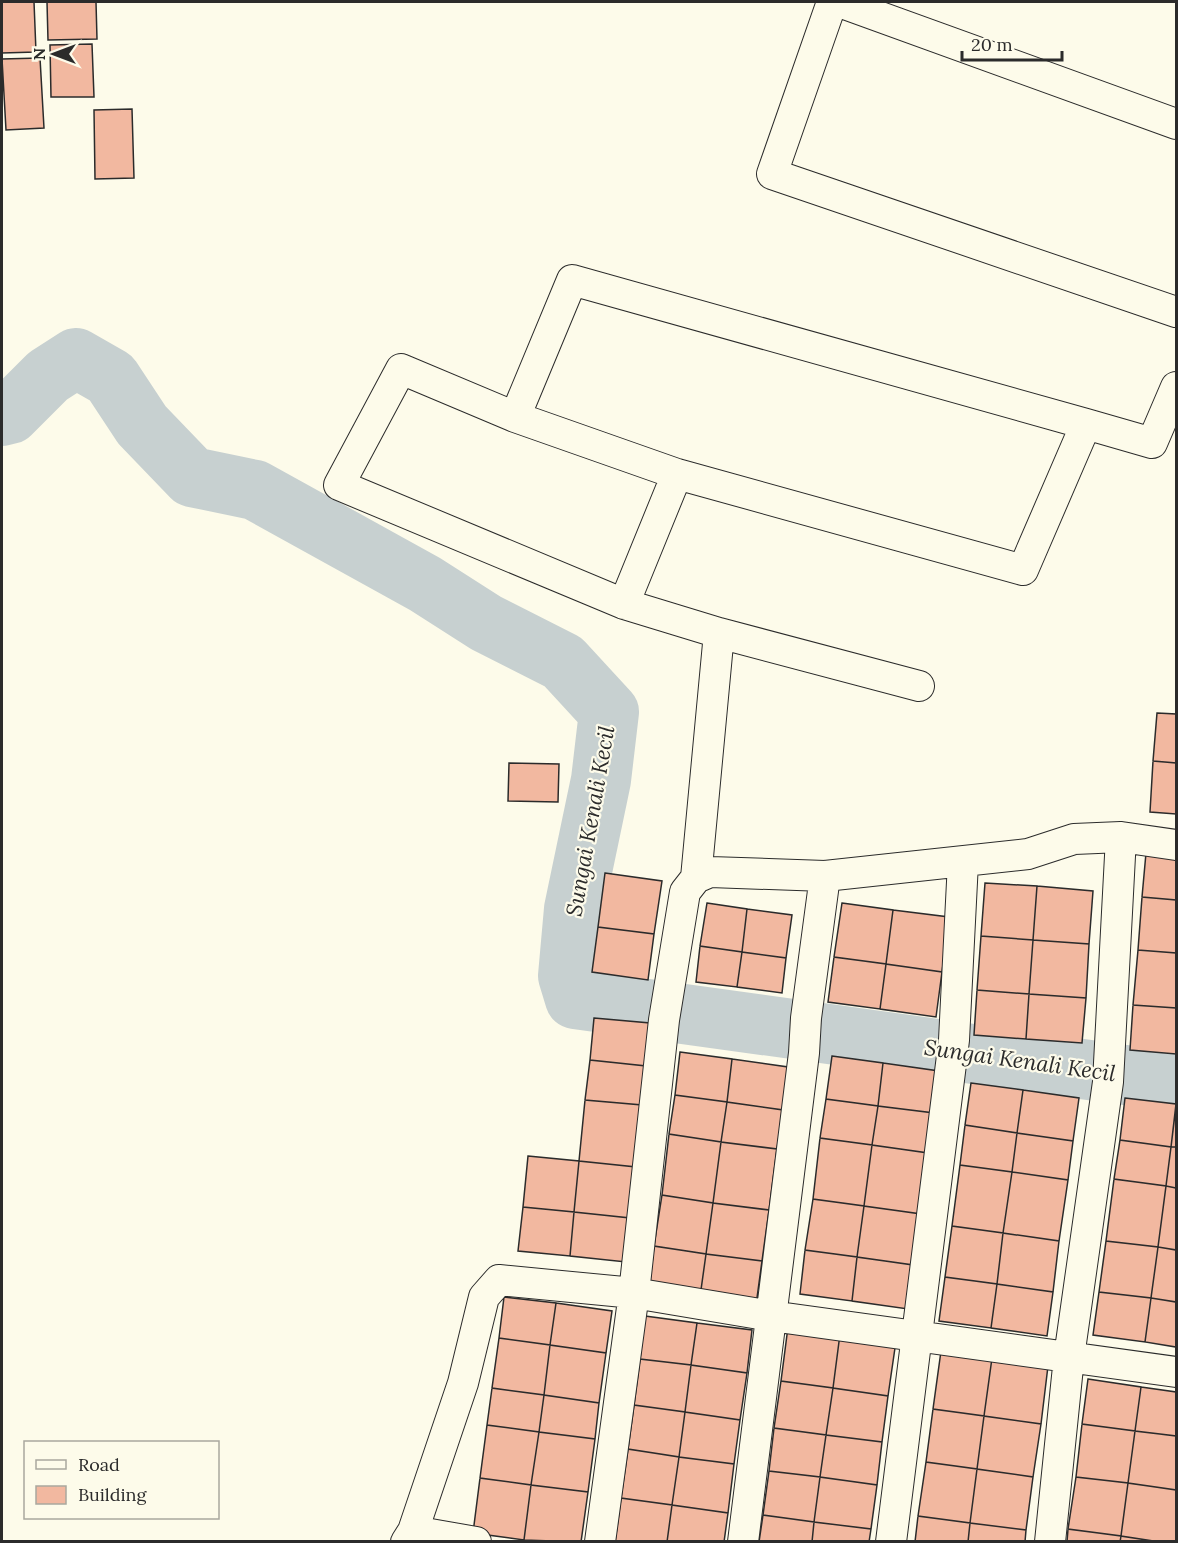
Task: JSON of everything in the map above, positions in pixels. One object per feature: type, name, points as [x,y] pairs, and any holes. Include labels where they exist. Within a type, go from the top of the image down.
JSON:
[{"type":"street","points":[[832,2],[772,174],[1176,312]]},
{"type":"street","points":[[839,2],[1176,124]]},
{"type":"street","points":[[515,417],[572,280],[1164,447],[1176,387]]},
{"type":"street","points":[[919,686],[719,633],[624,604],[339,484],[401,369],[515,417],[676,474],[1023,570],[1086,424]]},
{"type":"street","points":[[624,604],[676,474]]},
{"type":"street","points":[[600,1542],[634,1293],[665,1014],[686,892],[696,878],[719,633]]},
{"type":"street","points":[[696,878],[710,872],[825,876],[963,862],[1028,854],[1074,839],[1121,837],[1176,845]]},
{"type":"street","points":[[1050,1542],[1069,1357],[1109,1073],[1121,837]]},
{"type":"street","points":[[891,1542],[954,1040],[963,862]]},
{"type":"street","points":[[743,1542],[825,876]]},
{"type":"street","points":[[476,1542],[409,1536],[463,1383],[484,1297],[499,1280],[634,1293],[771,1316],[1176,1372]]},
{"type":"building","points":[[2,2],[34,2],[36,52],[2,53]]},
{"type":"building","points":[[47,2],[96,2],[97,39],[48,40]]},
{"type":"building","points":[[92,44],[94,97],[51,97],[50,45]]},
{"type":"building","points":[[40,58],[44,128],[6,130],[2,59]]},
{"type":"building","points":[[132,109],[134,178],[95,179],[94,110]]},
{"type":"building","points":[[1157,713],[1176,714],[1176,763],[1153,761]]},
{"type":"building","points":[[1153,761],[1176,763],[1176,814],[1150,812]]},
{"type":"building","points":[[509,763],[559,764],[558,802],[508,801]]},
{"type":"building","points":[[1146,853],[1176,856],[1176,900],[1142,897]]},
{"type":"building","points":[[605,873],[662,881],[654,934],[598,927]]},
{"type":"building","points":[[985,883],[1037,886],[1033,940],[981,936]]},
{"type":"building","points":[[1037,886],[1093,891],[1089,944],[1033,940]]},
{"type":"building","points":[[1142,897],[1176,900],[1176,953],[1138,950]]},
{"type":"building","points":[[707,903],[747,909],[742,952],[700,946]]},
{"type":"building","points":[[842,903],[893,910],[886,964],[834,957]]},
{"type":"building","points":[[747,909],[792,915],[786,958],[742,952]]},
{"type":"building","points":[[893,910],[949,917],[942,972],[886,964]]},
{"type":"building","points":[[598,927],[654,934],[648,980],[592,972]]},
{"type":"building","points":[[981,936],[1033,940],[1029,994],[977,990]]},
{"type":"building","points":[[1033,940],[1089,944],[1086,998],[1029,994]]},
{"type":"building","points":[[700,946],[742,952],[737,987],[696,982]]},
{"type":"building","points":[[1138,950],[1176,953],[1176,1008],[1133,1005]]},
{"type":"building","points":[[742,952],[786,958],[782,993],[737,987]]},
{"type":"building","points":[[834,957],[886,964],[880,1009],[828,1002]]},
{"type":"building","points":[[886,964],[942,972],[936,1017],[880,1009]]},
{"type":"building","points":[[977,990],[1029,994],[1026,1039],[974,1035]]},
{"type":"building","points":[[1029,994],[1086,998],[1082,1043],[1026,1039]]},
{"type":"building","points":[[1133,1005],[1176,1008],[1176,1054],[1130,1050]]},
{"type":"building","points":[[594,1018],[650,1023],[646,1066],[590,1060]]},
{"type":"building","points":[[680,1052],[732,1059],[727,1102],[675,1095]]},
{"type":"building","points":[[832,1056],[883,1063],[878,1106],[826,1099]]},
{"type":"building","points":[[732,1059],[788,1067],[783,1110],[727,1102]]},
{"type":"building","points":[[590,1060],[646,1066],[642,1105],[585,1100]]},
{"type":"building","points":[[883,1063],[939,1071],[934,1113],[878,1106]]},
{"type":"building","points":[[971,1083],[1023,1090],[1017,1133],[965,1125]]},
{"type":"building","points":[[1023,1090],[1079,1098],[1073,1141],[1017,1133]]},
{"type":"building","points":[[675,1095],[727,1102],[721,1142],[669,1134]]},
{"type":"building","points":[[1125,1098],[1176,1104],[1171,1147],[1120,1140]]},
{"type":"building","points":[[826,1099],[878,1106],[872,1145],[820,1138]]},
{"type":"building","points":[[585,1100],[642,1105],[636,1167],[579,1161]]},
{"type":"building","points":[[727,1102],[783,1110],[777,1149],[721,1142]]},
{"type":"building","points":[[878,1106],[934,1113],[928,1153],[872,1145]]},
{"type":"building","points":[[1176,1106],[1176,1147],[1171,1147]]},
{"type":"building","points":[[965,1125],[1017,1133],[1012,1172],[960,1165]]},
{"type":"building","points":[[1017,1133],[1073,1141],[1068,1180],[1012,1172]]},
{"type":"building","points":[[669,1134],[721,1142],[713,1203],[662,1195]]},
{"type":"building","points":[[820,1138],[872,1145],[864,1206],[813,1199]]},
{"type":"building","points":[[1120,1140],[1171,1147],[1166,1186],[1114,1179]]},
{"type":"building","points":[[721,1142],[777,1149],[769,1210],[713,1203]]},
{"type":"building","points":[[872,1145],[928,1153],[921,1214],[864,1206]]},
{"type":"building","points":[[1171,1147],[1176,1147],[1176,1188],[1166,1186]]},
{"type":"building","points":[[528,1156],[579,1161],[574,1212],[523,1207]]},
{"type":"building","points":[[579,1161],[636,1167],[630,1218],[574,1212]]},
{"type":"building","points":[[960,1165],[1012,1172],[1003,1233],[952,1226]]},
{"type":"building","points":[[1012,1172],[1068,1180],[1059,1241],[1003,1233]]},
{"type":"building","points":[[1114,1179],[1166,1186],[1158,1247],[1106,1241]]},
{"type":"building","points":[[1166,1186],[1176,1188],[1176,1250],[1158,1247]]},
{"type":"building","points":[[662,1195],[713,1203],[706,1254],[654,1246]]},
{"type":"building","points":[[813,1199],[864,1206],[857,1257],[805,1250]]},
{"type":"building","points":[[713,1203],[769,1210],[762,1261],[706,1254]]},
{"type":"building","points":[[864,1206],[921,1214],[913,1265],[857,1257]]},
{"type":"building","points":[[523,1207],[574,1212],[570,1256],[518,1251]]},
{"type":"building","points":[[574,1212],[630,1218],[626,1262],[570,1256]]},
{"type":"building","points":[[952,1226],[1003,1233],[997,1284],[945,1277]]},
{"type":"building","points":[[1003,1233],[1059,1241],[1053,1292],[997,1284]]},
{"type":"building","points":[[1106,1241],[1158,1247],[1151,1298],[1099,1292]]},
{"type":"building","points":[[654,1246],[706,1254],[700,1297],[649,1290]]},
{"type":"building","points":[[1158,1247],[1176,1250],[1176,1302],[1151,1298]]},
{"type":"building","points":[[805,1250],[857,1257],[852,1301],[800,1294]]},
{"type":"building","points":[[706,1254],[762,1261],[756,1305],[700,1297]]},
{"type":"building","points":[[857,1257],[913,1265],[908,1309],[852,1301]]},
{"type":"building","points":[[945,1277],[997,1284],[991,1328],[939,1321]]},
{"type":"building","points":[[997,1284],[1053,1292],[1047,1336],[991,1328]]},
{"type":"building","points":[[1099,1292],[1151,1298],[1145,1342],[1093,1335]]},
{"type":"building","points":[[504,1297],[556,1303],[550,1345],[499,1338]]},
{"type":"building","points":[[1151,1298],[1176,1302],[1176,1347],[1145,1342]]},
{"type":"building","points":[[556,1303],[612,1311],[606,1353],[550,1345]]},
{"type":"building","points":[[645,1316],[697,1323],[691,1365],[640,1359]]},
{"type":"building","points":[[697,1323],[752,1330],[747,1373],[691,1365]]},
{"type":"building","points":[[788,1327],[840,1334],[833,1388],[781,1381]]},
{"type":"building","points":[[840,1334],[896,1341],[888,1396],[833,1388]]},
{"type":"building","points":[[499,1338],[550,1345],[544,1395],[492,1388]]},
{"type":"building","points":[[550,1345],[606,1353],[599,1403],[544,1395]]},
{"type":"building","points":[[941,1351],[992,1358],[984,1416],[933,1409]]},
{"type":"building","points":[[992,1358],[1048,1366],[1041,1424],[984,1416]]},
{"type":"building","points":[[640,1359],[691,1365],[685,1412],[634,1405]]},
{"type":"building","points":[[691,1365],[747,1373],[740,1420],[685,1412]]},
{"type":"building","points":[[1088,1379],[1141,1387],[1135,1431],[1082,1424]]},
{"type":"building","points":[[781,1381],[833,1388],[826,1435],[774,1428]]},
{"type":"building","points":[[1141,1387],[1176,1392],[1176,1436],[1135,1431]]},
{"type":"building","points":[[492,1388],[544,1395],[539,1432],[487,1425]]},
{"type":"building","points":[[833,1388],[888,1396],[882,1442],[826,1435]]},
{"type":"building","points":[[544,1395],[599,1403],[595,1439],[539,1432]]},
{"type":"building","points":[[634,1405],[685,1412],[679,1457],[628,1449]]},
{"type":"building","points":[[933,1409],[984,1416],[977,1469],[926,1462]]},
{"type":"building","points":[[685,1412],[740,1420],[734,1464],[679,1457]]},
{"type":"building","points":[[984,1416],[1041,1424],[1033,1477],[977,1469]]},
{"type":"building","points":[[1082,1424],[1135,1431],[1128,1483],[1076,1477]]},
{"type":"building","points":[[487,1425],[539,1432],[531,1485],[480,1478]]},
{"type":"building","points":[[774,1428],[826,1435],[820,1477],[769,1471]]},
{"type":"building","points":[[1135,1431],[1176,1436],[1176,1490],[1128,1483]]},
{"type":"building","points":[[539,1432],[595,1439],[588,1492],[531,1485]]},
{"type":"building","points":[[826,1435],[882,1442],[877,1485],[820,1477]]},
{"type":"building","points":[[628,1449],[679,1457],[672,1505],[621,1498]]},
{"type":"building","points":[[679,1457],[734,1464],[728,1513],[672,1505]]},
{"type":"building","points":[[926,1462],[977,1469],[970,1523],[918,1516]]},
{"type":"building","points":[[977,1469],[1033,1477],[1026,1530],[970,1523]]},
{"type":"building","points":[[769,1471],[820,1477],[814,1522],[763,1515]]},
{"type":"building","points":[[820,1477],[877,1485],[871,1529],[814,1522]]},
{"type":"building","points":[[1076,1477],[1128,1483],[1121,1536],[1068,1529]]},
{"type":"building","points":[[480,1478],[531,1485],[524,1540],[473,1533]]},
{"type":"building","points":[[1128,1483],[1176,1490],[1176,1542],[1121,1536]]},
{"type":"building","points":[[531,1485],[588,1492],[581,1542],[524,1540]]},
{"type":"building","points":[[621,1498],[672,1505],[667,1542],[615,1542]]},
{"type":"building","points":[[672,1505],[728,1513],[724,1542],[667,1542]]},
{"type":"building","points":[[763,1515],[814,1522],[812,1542],[759,1542]]},
{"type":"building","points":[[918,1516],[970,1523],[968,1542],[915,1542]]},
{"type":"building","points":[[814,1522],[871,1529],[869,1542],[812,1542]]},
{"type":"building","points":[[970,1523],[1026,1530],[1025,1542],[968,1542]]},
{"type":"building","points":[[1068,1529],[1121,1536],[1120,1542],[1067,1542]]},
{"type":"building","points":[[1121,1536],[1160,1542],[1120,1542]]},
{"type":"waterway","name":"Sungai Kenali Kecil","points":[[2,416],[10,414],[48,376],[76,358],[111,378],[142,425],[192,477],[255,490],[425,584],[486,623],[563,662],[609,712],[601,780],[574,909],[568,976],[575,999],[1176,1082]]}]
